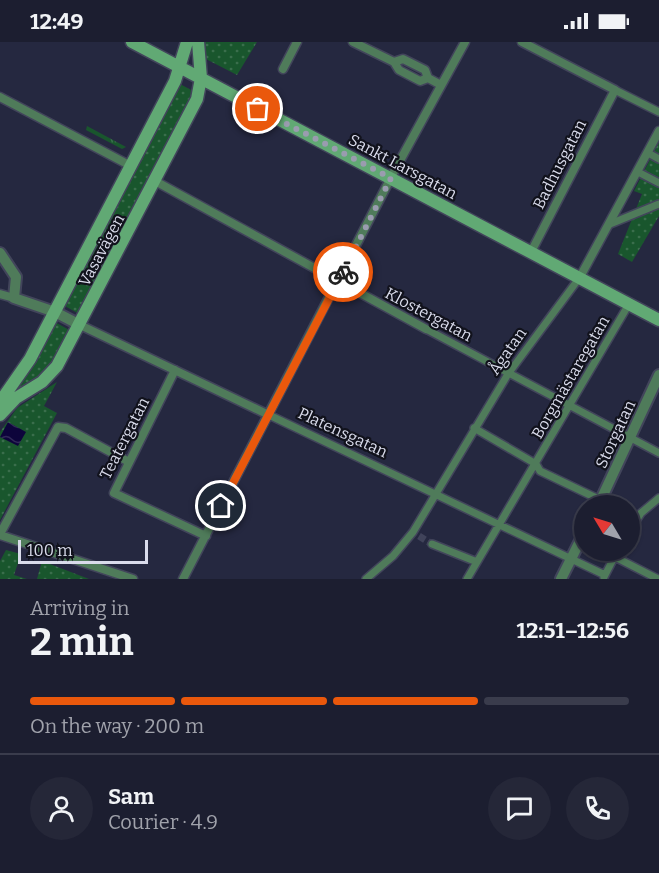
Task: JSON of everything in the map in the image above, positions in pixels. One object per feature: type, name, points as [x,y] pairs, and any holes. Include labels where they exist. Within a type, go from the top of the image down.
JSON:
[{"type":"main road","name":"Sankt Larsgatan","points":[[132,42],[659,320]]},
{"type":"main road","name":"Vasavägen","points":[[0,402],[30,359],[55,312],[181,68],[187,42]]},
{"type":"main road","points":[[198,42],[201,78]]},
{"type":"main road","name":"Vasavägen","points":[[0,415],[10,403],[52,373],[80,325],[197,99],[201,78]]},
{"type":"street","points":[[283,69],[297,42]]},
{"type":"street","points":[[353,42],[394,62],[399,70],[420,81],[428,78],[441,85]]},
{"type":"street","points":[[183,579],[391,178],[465,42]]},
{"type":"street","points":[[522,42],[659,112]]},
{"type":"street","name":"Badhusgatan","points":[[531,252],[615,90]]},
{"type":"street","points":[[0,97],[130,166]]},
{"type":"street","name":"Ågatan","points":[[366,579],[416,534],[436,494],[508,374],[590,268],[610,224],[659,131]]},
{"type":"street","points":[[648,153],[659,159]]},
{"type":"street","points":[[638,172],[659,183]]},
{"type":"street","name":"Klostergatan","points":[[155,181],[508,374],[659,453]]},
{"type":"street","points":[[610,224],[659,204]]},
{"type":"street","points":[[0,253],[16,277],[14,298]]},
{"type":"street","name":"Platensgatan","points":[[0,294],[55,312],[501,524],[604,577]]},
{"type":"street","name":"Borgmästaregatan","points":[[467,579],[629,304]]},
{"type":"street","name":"Teatergatan","points":[[175,370],[114,489],[116,496],[206,536]]},
{"type":"street","name":"Storgatan","points":[[603,495],[659,375]]},
{"type":"street","points":[[129,462],[61,426],[55,430],[0,535],[133,579]]},
{"type":"street","points":[[474,428],[536,464],[540,471],[584,495]]},
{"type":"street","points":[[640,511],[659,498]]},
{"type":"street","points":[[432,544],[477,562]]},
{"type":"street","points":[[561,579],[574,552]]},
{"type":"street","points":[[604,577],[613,561]]},
{"type":"street","points":[[628,561],[658,579]]},
{"type":"green space","points":[[203,42],[257,42],[237,75],[204,58]]},
{"type":"green space","points":[[178,83],[197,93],[81,315],[63,305]]},
{"type":"green space","points":[[87,126],[126,147],[122,149],[86,130]]},
{"type":"green space","points":[[659,142],[659,216],[632,262],[618,254],[642,194],[634,191]]},
{"type":"green space","points":[[53,321],[73,332],[54,366],[10,399]]},
{"type":"green space","points":[[57,382],[44,406],[57,413],[0,520],[0,432],[17,408]]},
{"type":"green space","points":[[6,550],[21,554],[14,575],[27,579],[0,579],[0,561]]},
{"type":"green space","points":[[42,561],[89,579],[37,579]]},
{"type":"water","points":[[8,422],[26,432],[18,446],[0,437]]},
{"type":"tunnel","points":[[419,536],[432,544]]},
{"type":"way so far","points":[[258,109],[391,178],[343,272]]},
{"type":"route","points":[[221,506],[343,272]]}]
